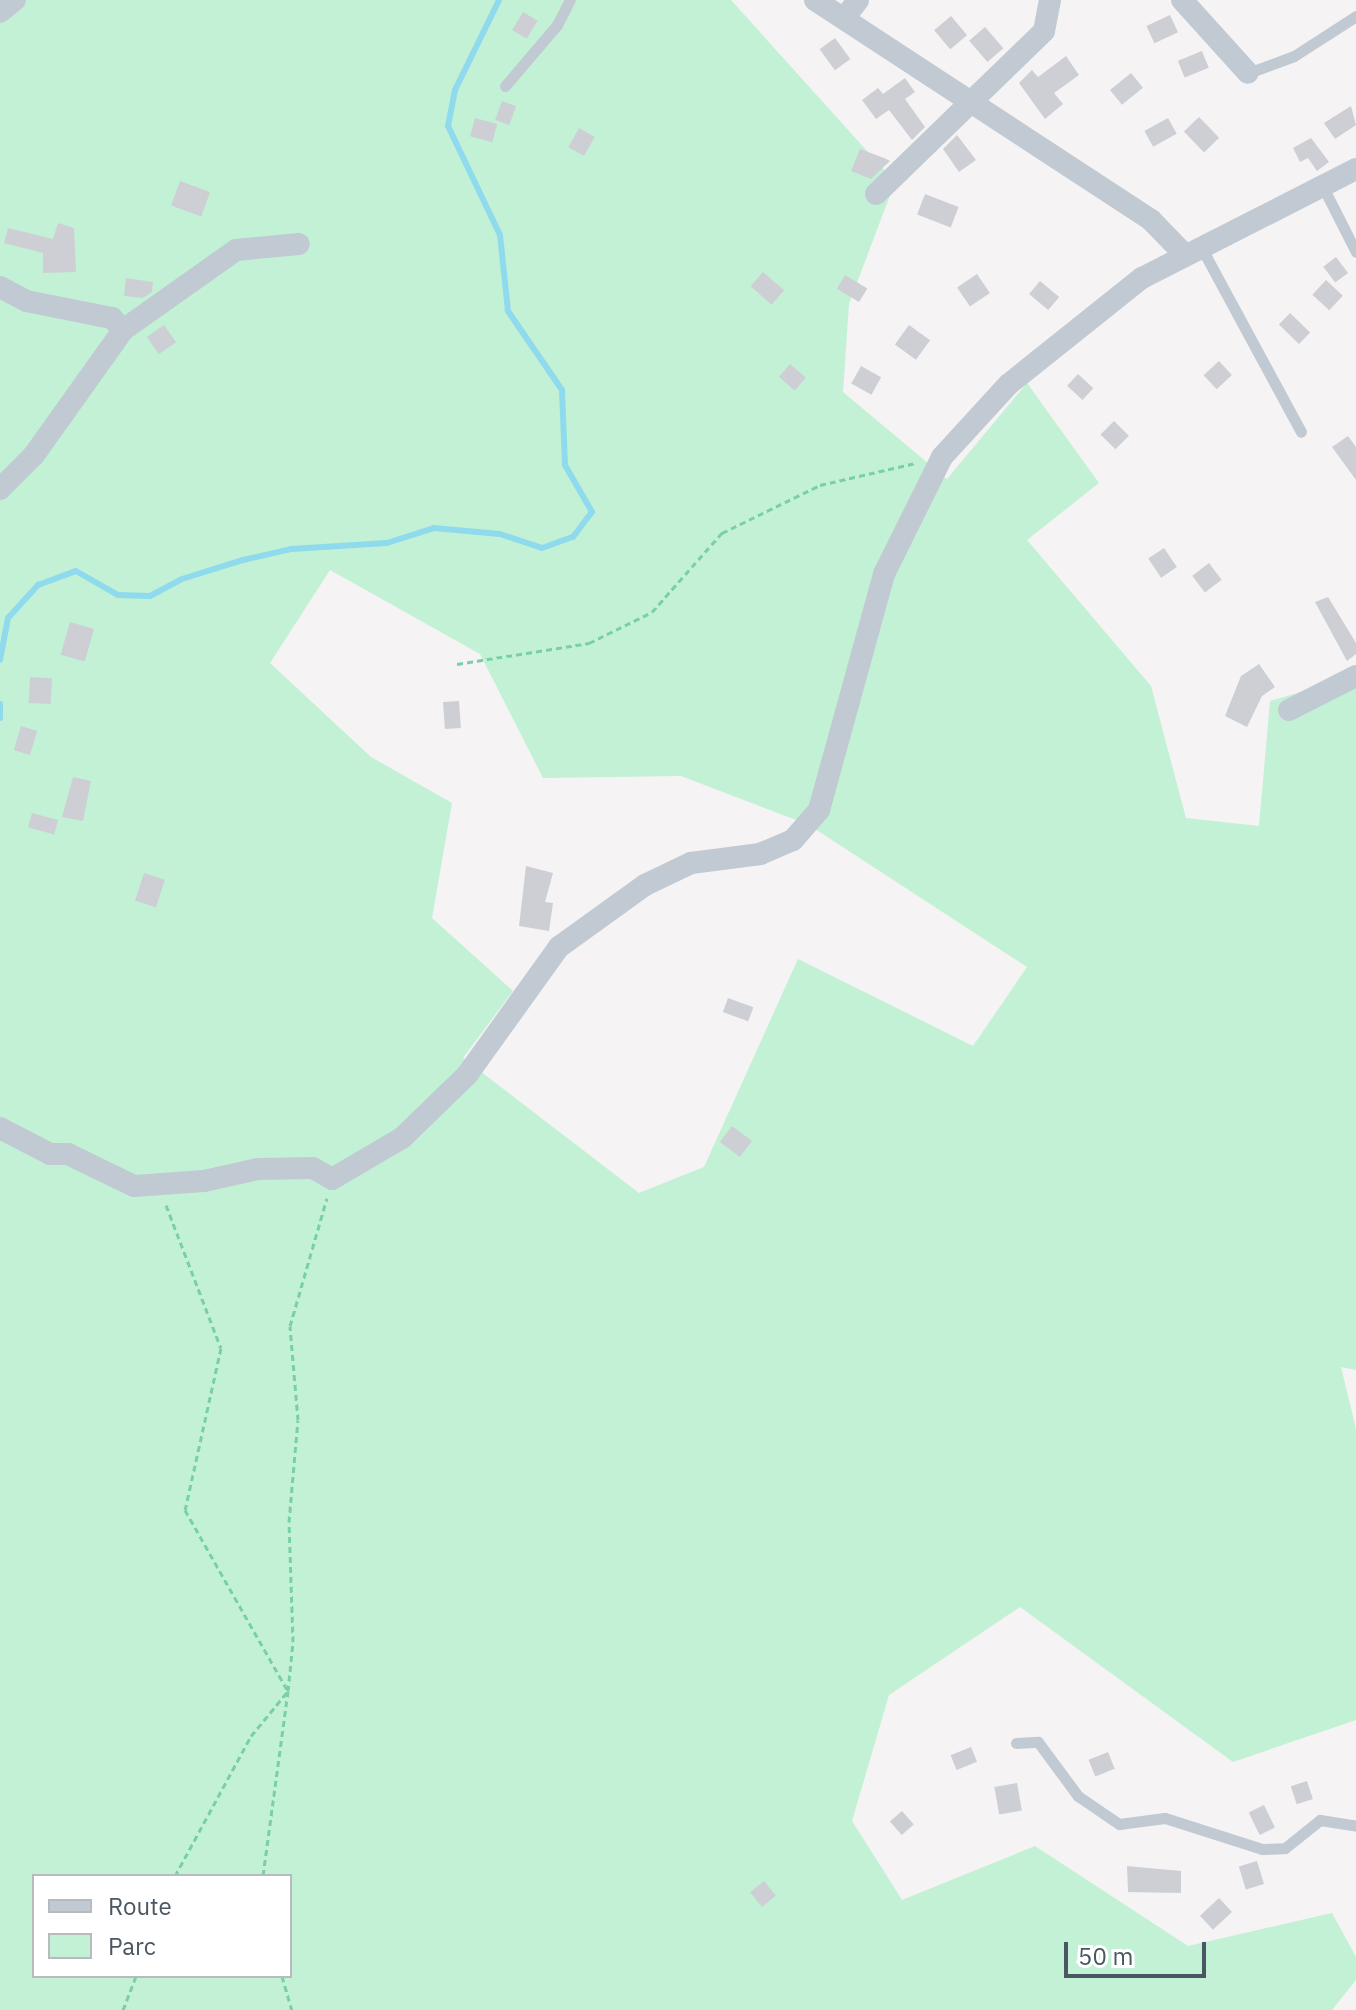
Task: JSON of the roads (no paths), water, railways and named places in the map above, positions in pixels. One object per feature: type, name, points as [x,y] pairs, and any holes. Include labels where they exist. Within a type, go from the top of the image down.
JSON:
[{"type":"street","points":[[0,12],[15,0]]},
{"type":"street","points":[[815,0],[852,8],[970,101],[1193,251]]},
{"type":"street","points":[[876,194],[1044,31],[1050,0]]},
{"type":"street","points":[[1182,0],[1248,73]]},
{"type":"street","points":[[0,1128],[50,1154],[68,1154],[134,1186],[204,1181],[258,1169],[313,1168],[332,1179],[434,1112],[559,947],[645,885],[691,863],[760,854],[793,840],[819,810],[884,574],[942,457],[1009,384],[1142,278],[1356,169]]},
{"type":"street","points":[[0,489],[34,455],[123,330],[236,250],[299,244]]},
{"type":"street","points":[[0,287],[26,301],[112,318],[123,330]]},
{"type":"street","points":[[1289,710],[1356,676]]},
{"type":"lane","points":[[505,86],[557,25],[570,0]]},
{"type":"lane","points":[[1248,73],[1294,56],[1356,16]]},
{"type":"lane","points":[[1321,185],[1356,252]]},
{"type":"lane","points":[[1193,251],[1301,432]]},
{"type":"lane","points":[[1016,1743],[1038,1742],[1078,1796],[1119,1824],[1165,1818],[1262,1849],[1285,1848],[1320,1820],[1356,1826]]},
{"type":"waterway","points":[[0,660],[8,618],[38,585],[76,571],[118,595],[150,596],[182,579],[243,560],[291,549],[387,543],[434,528],[500,534],[542,548],[573,537],[592,512],[565,465],[562,390],[508,311],[500,235],[448,126],[455,90],[499,0]]},
{"type":"waterway","points":[[0,704],[0,718]]}]
